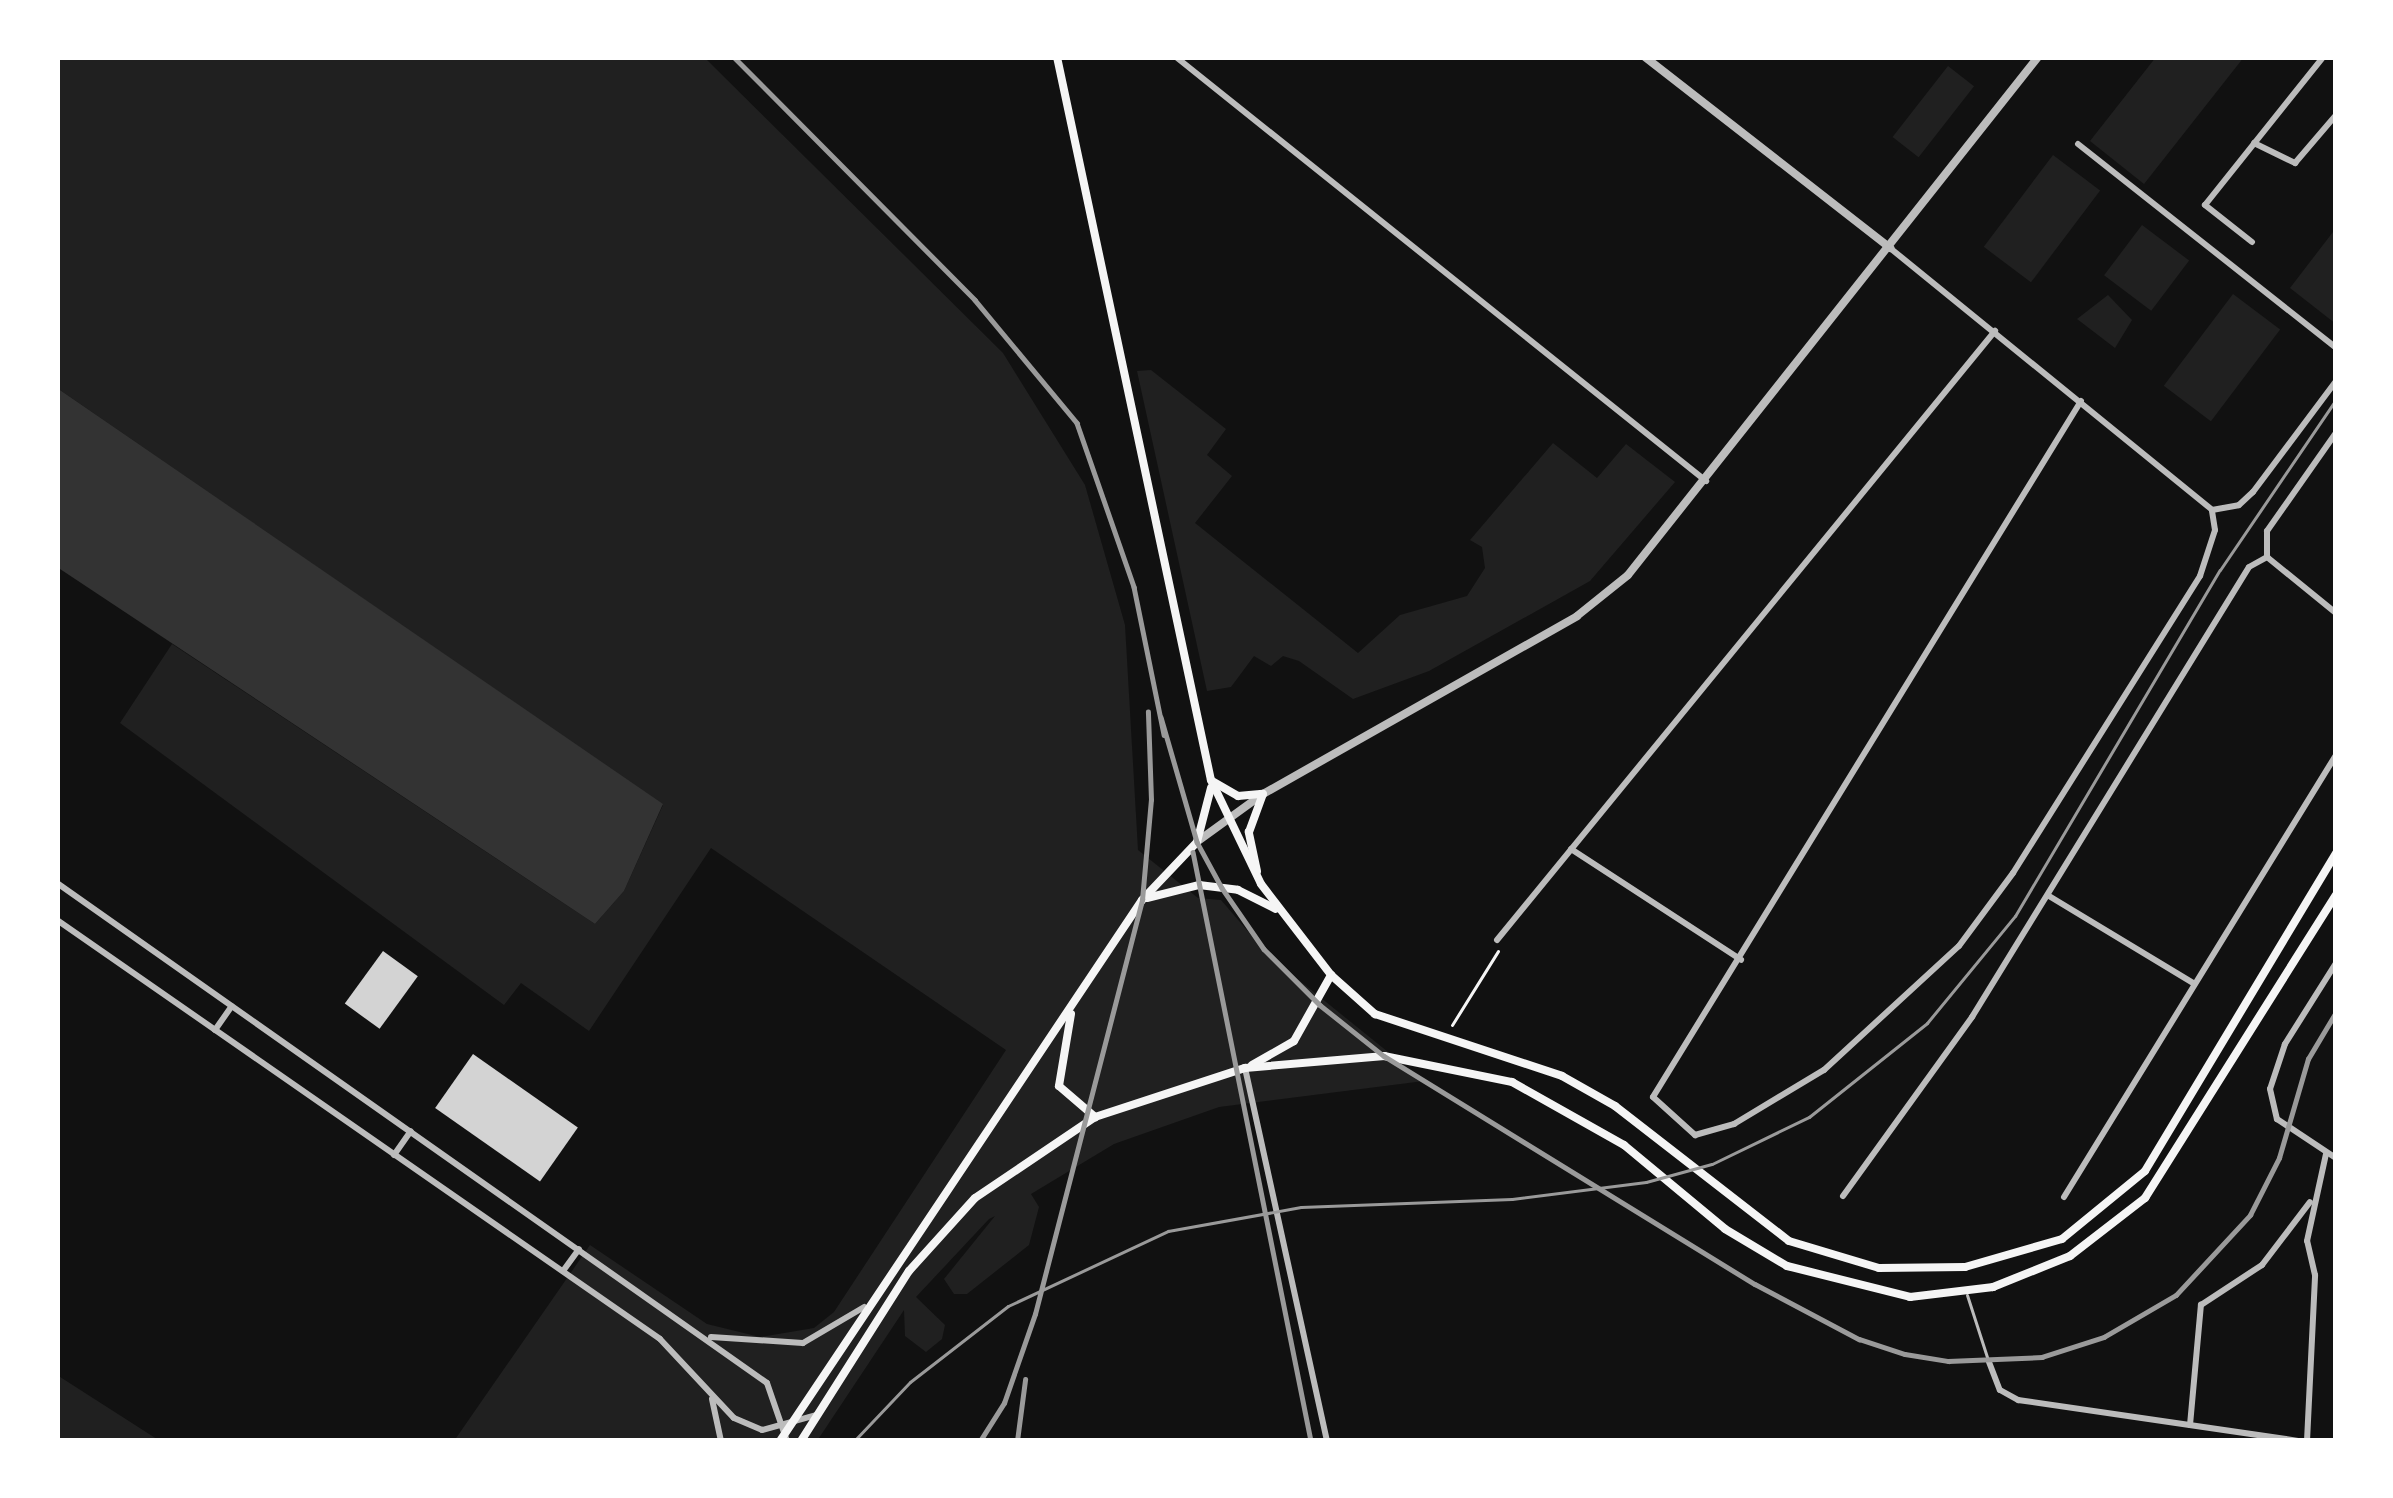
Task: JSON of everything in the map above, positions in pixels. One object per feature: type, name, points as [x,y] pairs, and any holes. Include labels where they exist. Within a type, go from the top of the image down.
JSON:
[{"type":"main road","points":[[1057,57],[1211,781],[1224,819],[1261,884],[1331,975],[1390,1023],[1542,1068],[1648,1130],[1789,1240],[1835,1259],[1924,1272],[2010,1260],[2062,1239],[2146,1171],[2336,854]]},
{"type":"main road","points":[[1211,781],[1238,796],[1263,794],[1249,832],[1261,884]]},
{"type":"main road","points":[[783,1441],[864,1307],[1142,900],[1197,842],[1211,781]]},
{"type":"main road","points":[[1142,900],[1199,885],[1238,890],[1282,913]]},
{"type":"main road","points":[[1245,1068],[1384,1056],[1512,1082],[1604,1132],[1725,1229],[1786,1267],[1871,1291],[1967,1295],[2070,1256],[2144,1198],[2336,895]]},
{"type":"main road","points":[[801,1441],[947,1225],[1016,1164],[1095,1117],[1245,1068],[1294,1041],[1331,975]]},
{"type":"main road","points":[[1072,1007],[1059,1086],[1095,1117]]},
{"type":"street","points":[[1176,57],[1706,481]]},
{"type":"street","points":[[1645,57],[1995,331],[2212,510],[2240,505],[2253,492],[2336,381]]},
{"type":"street","points":[[1197,842],[1263,794],[1604,597],[1706,481],[2038,57]]},
{"type":"street","points":[[2252,242],[2205,205],[2324,57]]},
{"type":"street","points":[[2254,143],[2295,163],[2336,116]]},
{"type":"street","points":[[2078,144],[2336,348]]},
{"type":"street","points":[[1497,940],[1995,331]]},
{"type":"street","points":[[2081,401],[1741,960],[1653,1096],[1706,1137],[1824,1070],[1927,982],[2014,873],[2209,552],[2212,510]]},
{"type":"street","points":[[2266,556],[2267,531],[2336,433]]},
{"type":"street","points":[[2266,556],[2336,613]]},
{"type":"street","points":[[1843,1196],[2049,896],[2249,567],[2266,556]]},
{"type":"street","points":[[2064,1197],[2336,755]]},
{"type":"street","points":[[1571,849],[1741,960]]},
{"type":"street","points":[[57,883],[704,1335],[766,1383],[788,1429]]},
{"type":"street","points":[[2049,896],[2195,984]]},
{"type":"street","points":[[57,920],[660,1339],[711,1395],[748,1425],[788,1429],[816,1415]]},
{"type":"street","points":[[2336,964],[2285,1044],[2270,1112],[2336,1158]]},
{"type":"street","points":[[215,1030],[232,1006]]},
{"type":"street","points":[[1245,1068],[1328,1441]]},
{"type":"street","points":[[394,1155],[411,1131]]},
{"type":"street","points":[[2307,1441],[2313,1200],[2326,1154]]},
{"type":"street","points":[[2190,1426],[2201,1305],[2262,1265],[2287,1223],[2313,1200]]},
{"type":"street","points":[[563,1270],[579,1248]]},
{"type":"street","points":[[704,1335],[750,1345],[803,1343],[864,1307]]},
{"type":"street","points":[[1989,1362],[2000,1390],[2018,1400],[2298,1441]]},
{"type":"street","points":[[711,1395],[721,1441]]},
{"type":"lane","points":[[1967,1295],[1989,1362]]},
{"type":"path","points":[[1452,1024],[1498,956],[1497,940]]},
{"type":"shaded area","points":[[57,57],[704,57],[1003,353],[1085,485],[1125,625],[1138,850],[1198,898],[1221,900],[1269,956],[1424,1081],[1219,1107],[1114,1144],[1031,1194],[1039,1207],[1029,1245],[967,1294],[954,1294],[944,1279],[995,1216],[989,1219],[916,1297],[945,1325],[942,1339],[926,1352],[905,1336],[904,1310],[817,1441],[454,1441],[590,1245],[707,1324],[760,1337],[814,1328],[834,1312],[1006,1050],[711,848],[589,1031],[521,983],[504,1005],[120,723],[172,644],[595,924],[624,891],[663,805],[57,388]]},
{"type":"shaded area","points":[[2156,57],[2244,57],[2144,184],[2090,141]]},
{"type":"shaded area","points":[[1948,66],[1974,86],[1919,157],[1893,137]]},
{"type":"shaded area","points":[[2053,155],[2100,191],[2031,282],[1984,247]]},
{"type":"shaded area","points":[[2142,225],[2189,261],[2151,311],[2104,275]]},
{"type":"shaded area","points":[[2336,228],[2336,324],[2290,288]]},
{"type":"shaded area","points":[[2233,294],[2280,330],[2211,421],[2164,386]]},
{"type":"shaded area","points":[[2108,295],[2132,320],[2115,348],[2077,319]]},
{"type":"shaded area","points":[[1151,370],[1226,429],[1207,455],[1232,476],[1195,523],[1358,653],[1400,615],[1467,596],[1485,568],[1482,547],[1470,540],[1553,443],[1597,478],[1626,444],[1675,482],[1590,581],[1429,671],[1353,699],[1299,661],[1283,656],[1271,666],[1254,656],[1231,687],[1207,691],[1137,371]]},
{"type":"shaded area","points":[[57,388],[663,804],[624,891],[595,924],[57,567]]},
{"type":"shaded area","points":[[57,1375],[160,1441],[57,1441]]},
{"type":"building","points":[[383,951],[418,976],[380,1029],[345,1004]]},
{"type":"building","points":[[473,1054],[578,1127],[540,1181],[435,1108]]},
{"type":"tram line","points":[[854,1441],[910,1382],[1008,1306],[1168,1231],[1301,1207],[1512,1199],[1646,1182],[1712,1164],[1809,1117],[1927,1023],[2015,916],[2220,570],[2336,399]]},
{"type":"railway","points":[[734,57],[975,300],[1077,423],[1134,587],[1164,735]]},
{"type":"railway","points":[[980,1441],[1004,1403],[1035,1314],[1142,900],[1151,800],[1148,712]]},
{"type":"railway","points":[[1161,717],[1197,842],[1222,888],[1264,949],[1320,1005],[1384,1056],[1755,1284],[1859,1339],[1905,1354],[1948,1361],[2042,1357],[2104,1337],[2176,1295],[2250,1215],[2279,1158],[2308,1059],[2336,1012]]},
{"type":"railway","points":[[1193,852],[1311,1441]]},
{"type":"railway","points":[[1017,1441],[1025,1380]]}]
